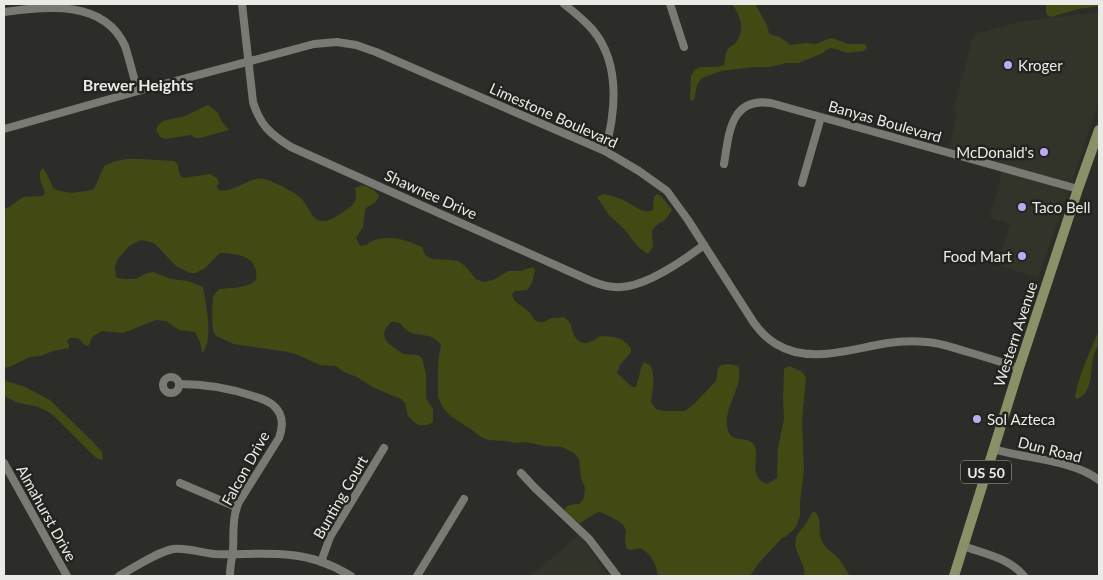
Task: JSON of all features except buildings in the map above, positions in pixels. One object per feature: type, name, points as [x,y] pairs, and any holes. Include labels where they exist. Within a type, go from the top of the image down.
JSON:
[{"type":"main road","name":"Western Avenue","points":[[954,576],[1019,368],[1099,130]]},
{"type":"street","name":"Shawnee Drive","points":[[242,4],[253,102],[257,116],[265,128],[276,138],[291,147],[602,285],[616,288],[634,285],[654,277],[704,245]]},
{"type":"street","points":[[564,4],[593,30],[603,46],[611,66],[614,95],[613,115],[605,151]]},
{"type":"street","points":[[670,4],[684,47]]},
{"type":"street","points":[[4,12],[60,5],[78,7],[95,13],[113,26],[119,36],[138,91]]},
{"type":"street","name":"Limestone Boulevard","points":[[4,129],[314,44],[337,42],[356,45],[386,56],[605,151],[639,171],[667,191],[762,334],[783,348],[799,353],[819,354],[890,343],[928,342],[942,344],[1019,368]]},
{"type":"street","name":"Banyas Boulevard","points":[[724,164],[730,127],[738,112],[748,105],[761,102],[771,103],[1078,189]]},
{"type":"street","points":[[802,183],[821,117]]},
{"type":"street","name":"Falcon Drive","points":[[179,384],[205,385],[235,390],[267,401],[279,411],[282,421],[279,438],[236,507],[230,576]]},
{"type":"street","name":"Bunting Court","points":[[322,562],[330,537],[384,448]]},
{"type":"street","name":"Dun Road","points":[[993,449],[1047,460],[1078,469],[1099,480]]},
{"type":"street","name":"Almahurst Drive","points":[[4,463],[66,576]]},
{"type":"street","points":[[521,472],[535,488],[589,539],[617,576]]},
{"type":"street","points":[[180,483],[236,507]]},
{"type":"street","points":[[417,576],[464,499]]},
{"type":"street","points":[[963,546],[1004,560],[1024,576]]},
{"type":"street","points":[[119,576],[160,553],[183,548],[208,554],[290,554],[322,562],[351,576]]},
{"type":"shaded area","points":[[1099,12],[1099,100],[1038,278],[998,265],[1010,224],[990,218],[1004,163],[949,148],[957,116],[953,109],[974,34],[1024,21]]},
{"type":"shaded area","points":[[579,535],[609,576],[530,576]]},
{"type":"green space","points":[[732,4],[755,4],[767,25],[769,33],[780,37],[790,45],[816,44],[832,38],[848,44],[865,44],[867,48],[864,51],[848,53],[832,48],[798,63],[721,71],[702,78],[697,85],[694,100],[690,101],[691,76],[694,71],[701,67],[720,67],[724,65],[727,51],[739,36],[741,22]]},
{"type":"green space","points":[[1046,4],[1099,4],[1099,6],[1078,9],[1051,17],[1046,13]]},
{"type":"green space","points":[[208,105],[218,113],[222,122],[229,130],[200,138],[195,138],[191,135],[165,139],[160,137],[156,130],[163,121],[185,116]]},
{"type":"green space","points":[[127,159],[173,161],[177,163],[180,175],[183,178],[210,174],[217,178],[219,183],[217,186],[218,190],[224,191],[259,178],[265,179],[299,196],[312,215],[320,221],[333,218],[352,205],[356,198],[355,188],[363,185],[374,190],[379,196],[375,203],[367,207],[365,211],[363,227],[356,238],[360,246],[381,239],[405,240],[422,247],[425,255],[432,259],[458,261],[476,279],[484,282],[493,280],[508,271],[521,271],[533,267],[535,270],[532,283],[527,290],[515,291],[512,294],[514,300],[538,322],[564,317],[570,323],[573,334],[580,342],[590,342],[600,336],[614,337],[624,341],[631,348],[631,352],[620,365],[617,373],[632,387],[636,387],[644,362],[651,366],[653,388],[651,402],[656,409],[685,411],[716,381],[718,368],[721,365],[730,364],[738,366],[739,380],[728,411],[727,426],[732,436],[749,440],[755,447],[756,472],[761,481],[767,484],[777,478],[778,448],[784,419],[784,369],[789,366],[801,371],[806,377],[802,421],[804,470],[800,516],[796,527],[782,538],[758,564],[750,576],[658,576],[655,563],[648,553],[640,548],[630,550],[626,548],[626,531],[620,522],[598,512],[580,523],[568,514],[565,508],[579,504],[584,498],[585,488],[581,478],[579,459],[574,453],[562,447],[488,440],[452,417],[443,408],[438,397],[438,362],[441,345],[433,338],[412,333],[395,322],[391,322],[384,333],[388,343],[403,354],[418,355],[422,358],[426,374],[426,398],[433,409],[433,421],[427,425],[419,425],[408,416],[405,403],[401,399],[374,388],[336,366],[320,365],[288,352],[234,344],[216,336],[213,331],[213,296],[219,289],[237,287],[254,282],[257,275],[251,261],[242,256],[220,253],[205,268],[196,273],[190,273],[176,266],[154,243],[141,240],[129,246],[117,260],[115,268],[117,278],[136,279],[153,272],[171,279],[188,281],[203,287],[207,312],[208,340],[202,353],[200,342],[195,332],[179,330],[166,321],[156,320],[123,333],[102,331],[92,337],[89,345],[86,346],[78,338],[70,338],[67,341],[69,348],[30,357],[4,368],[4,209],[23,197],[43,196],[45,192],[40,173],[43,168],[53,188],[63,192],[78,192],[94,189],[104,166]]},
{"type":"green space","points":[[604,194],[622,199],[640,209],[649,211],[653,210],[654,197],[657,194],[661,196],[672,210],[665,220],[652,230],[653,247],[648,254],[638,247],[625,230],[609,215],[597,197]]},
{"type":"green space","points":[[1099,330],[1099,345],[1093,359],[1090,382],[1083,395],[1077,399],[1075,397],[1079,380]]},
{"type":"green space","points":[[4,380],[25,387],[50,400],[102,452],[103,460],[94,456],[47,411],[35,406],[18,403],[4,396]]},
{"type":"green space","points":[[813,511],[818,516],[822,542],[839,559],[850,576],[804,576],[795,543],[798,533]]},
{"type":"place","name":"Kroger","points":[[1008,65]]},
{"type":"place","name":"McDonald's","points":[[1044,152]]},
{"type":"place","name":"Taco Bell","points":[[1022,207]]},
{"type":"place","name":"Food Mart","points":[[1022,256]]},
{"type":"place","name":"Sol Azteca","points":[[977,419]]},
{"type":"district","name":"Brewer Heights","points":[[138,84]]}]
